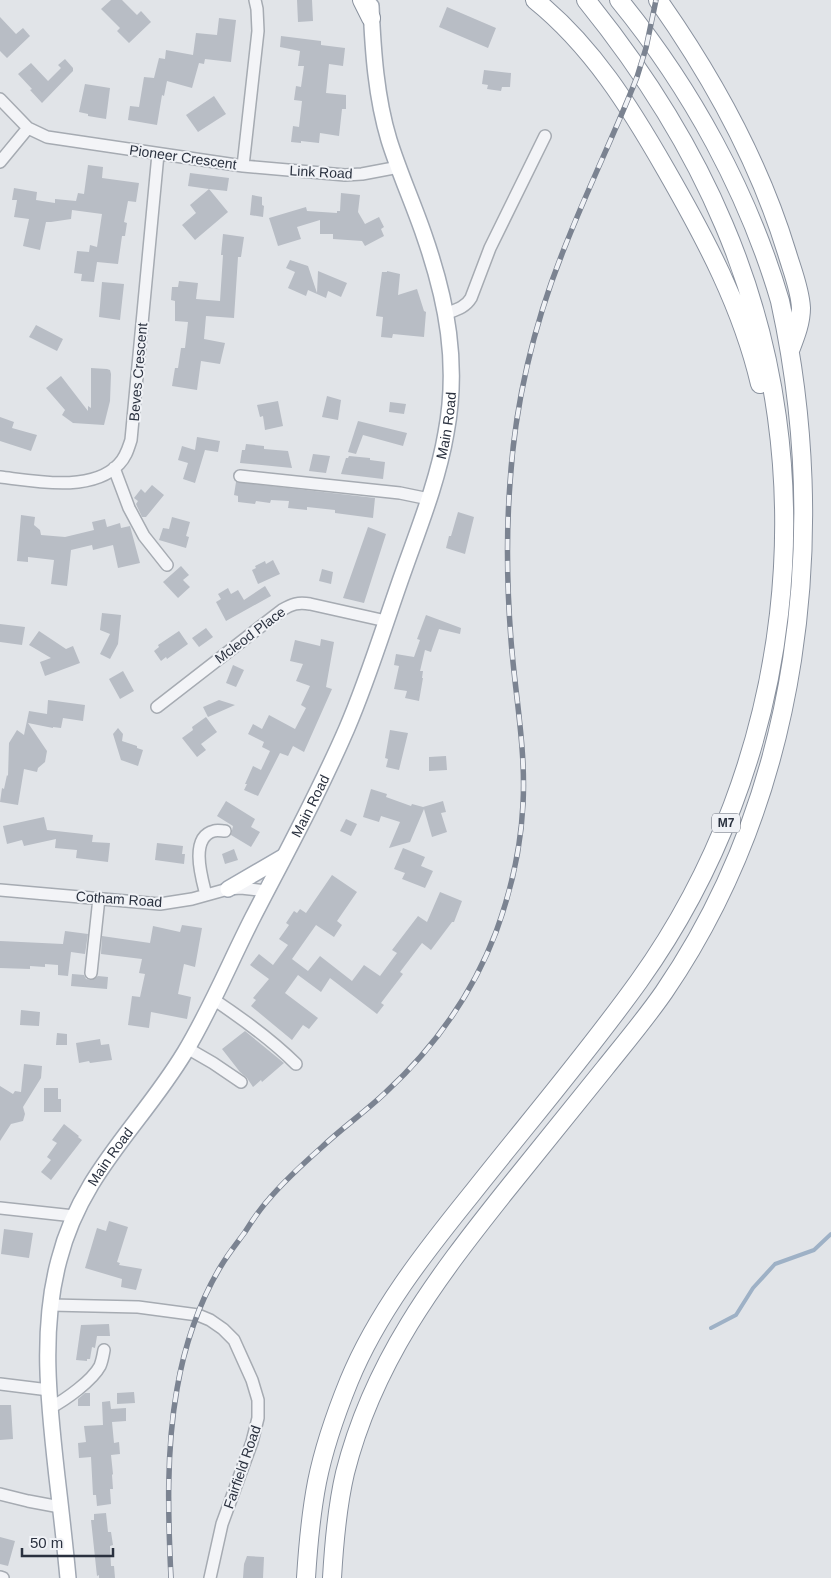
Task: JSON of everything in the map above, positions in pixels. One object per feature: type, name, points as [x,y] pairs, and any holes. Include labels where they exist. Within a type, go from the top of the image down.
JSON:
[{"type":"highway","points":[[362,0],[372,18]]},
{"type":"highway","points":[[535,0],[574,35],[614,84],[693,217],[714,258],[737,310],[754,361],[786,507]]},
{"type":"highway","name":"M7","points":[[306,1578],[309,1532],[317,1480],[331,1429],[351,1377],[376,1329],[412,1271],[639,981],[662,948],[690,900],[726,824],[745,770],[767,694],[784,572],[786,507],[778,427],[769,370],[758,321],[724,224],[694,162],[658,101],[615,36],[586,0]]},
{"type":"highway","name":"M7","points":[[332,1578],[338,1516],[345,1476],[368,1404],[402,1335],[424,1299],[457,1253],[663,993],[698,938],[733,870],[763,798],[780,745],[796,681],[808,590],[809,489],[800,393],[780,304],[768,264],[732,178],[673,74],[619,0]]},
{"type":"highway","points":[[658,0],[684,37],[716,91],[761,179],[783,240],[801,306],[800,320],[791,348]]},
{"type":"main road","name":"Main Road","points":[[68,1578],[49,1390],[48,1350],[51,1305],[59,1260],[74,1216],[93,1179],[165,1082],[187,1048],[334,756],[349,722],[386,621],[429,498],[444,446],[450,412],[452,357],[445,314],[425,238],[389,138],[377,83],[370,0]]},
{"type":"main road","points":[[228,888],[283,857]]},
{"type":"street","name":"Pioneer Crescent","points":[[0,99],[28,128],[47,136],[243,166],[258,31],[255,0]]},
{"type":"street","points":[[0,162],[28,128]]},
{"type":"street","points":[[445,314],[462,308],[471,298],[490,248],[545,136]]},
{"type":"street","name":"Beves Crescent","points":[[0,477],[51,483],[71,483],[88,480],[105,474],[114,468],[126,454],[131,440],[158,154]]},
{"type":"street","name":"Link Road","points":[[243,166],[345,175],[362,174],[399,167]]},
{"type":"street","points":[[114,468],[129,508],[144,536],[167,565]]},
{"type":"street","points":[[240,476],[400,493],[429,498]]},
{"type":"street","name":"Mcleod Place","points":[[157,708],[291,604],[300,602],[386,621]]},
{"type":"street","points":[[206,895],[200,871],[199,850],[207,835],[212,831],[226,831]]},
{"type":"street","name":"Cotham Road","points":[[0,890],[160,904],[177,902],[228,888],[266,891]]},
{"type":"street","points":[[91,972],[99,898]]},
{"type":"street","points":[[213,999],[250,1024],[278,1046],[296,1064]]},
{"type":"street","points":[[187,1048],[241,1082]]},
{"type":"street","points":[[0,1208],[74,1216]]},
{"type":"street","name":"Fairfield Road","points":[[51,1305],[138,1307],[198,1315],[210,1320],[223,1329],[234,1340],[252,1380],[258,1400],[258,1418],[252,1442],[222,1524],[210,1578]]},
{"type":"street","points":[[50,1408],[66,1399],[93,1375],[102,1363],[104,1350]]},
{"type":"street","points":[[0,1384],[49,1390]]},
{"type":"street","points":[[0,1494],[28,1502],[60,1507]]},
{"type":"building","points":[[111,0],[122,0],[137,15],[141,11],[151,22],[129,43],[117,31],[120,28],[101,9]]},
{"type":"building","points":[[297,0],[312,0],[313,21],[298,22]]},
{"type":"building","points":[[447,7],[496,28],[488,48],[439,27]]},
{"type":"building","points":[[0,17],[16,34],[23,28],[30,36],[7,58],[0,51]]},
{"type":"building","points":[[219,18],[236,20],[231,62],[205,59],[204,64],[199,63],[192,88],[167,81],[164,96],[162,95],[157,125],[128,120],[130,106],[139,107],[144,77],[154,78],[159,58],[165,59],[166,50],[193,55],[196,33],[217,35]]},
{"type":"building","points":[[281,36],[321,41],[321,45],[345,48],[343,66],[329,64],[326,93],[346,95],[346,109],[342,109],[339,136],[320,133],[319,143],[291,142],[293,126],[299,127],[302,101],[294,100],[296,86],[301,87],[304,66],[298,66],[300,51],[280,47]]},
{"type":"building","points":[[65,59],[73,68],[73,71],[42,103],[18,74],[31,63],[48,81],[61,68],[58,65]]},
{"type":"building","points":[[484,70],[511,73],[510,87],[502,87],[501,91],[487,89],[488,85],[482,84]]},
{"type":"building","points":[[85,84],[110,88],[106,119],[88,116],[88,114],[79,112]]},
{"type":"building","points":[[214,96],[226,114],[198,132],[186,115]]},
{"type":"building","points":[[88,165],[103,167],[102,178],[139,183],[136,202],[128,201],[124,222],[127,223],[125,236],[122,236],[118,264],[97,262],[94,282],[81,281],[82,274],[74,273],[77,251],[89,252],[90,245],[97,247],[102,214],[72,210],[71,219],[46,222],[40,250],[23,246],[29,219],[14,217],[17,200],[12,200],[14,188],[37,192],[36,200],[55,203],[55,199],[76,201],[78,193],[84,194]]},
{"type":"building","points":[[190,173],[229,178],[227,191],[188,186]]},
{"type":"building","points":[[209,189],[228,212],[195,240],[182,225],[196,213],[190,205]]},
{"type":"building","points":[[341,193],[360,195],[358,212],[365,224],[379,217],[384,227],[381,229],[384,236],[365,246],[362,241],[333,239],[333,234],[320,234],[320,220],[297,227],[301,239],[278,246],[269,218],[306,207],[307,211],[337,213],[337,211],[340,211]]},
{"type":"building","points":[[252,195],[262,197],[262,205],[264,206],[263,217],[250,215]]},
{"type":"building","points":[[223,234],[244,237],[241,257],[238,257],[234,318],[206,316],[204,339],[225,343],[220,364],[201,361],[197,390],[172,386],[175,368],[178,368],[181,348],[185,348],[188,322],[175,321],[175,301],[171,300],[172,287],[178,287],[179,281],[198,283],[196,299],[220,301]]},
{"type":"building","points":[[290,260],[308,266],[317,293],[318,271],[347,283],[341,297],[328,291],[326,298],[308,290],[306,296],[288,288],[295,272],[286,268]]},
{"type":"building","points":[[387,271],[400,274],[398,295],[417,289],[426,312],[424,337],[393,334],[392,338],[381,337],[383,317],[376,316],[382,272]]},
{"type":"building","points":[[102,282],[124,284],[120,320],[99,317]]},
{"type":"building","points":[[36,325],[63,339],[57,351],[29,337]]},
{"type":"building","points":[[91,368],[107,369],[110,370],[111,374],[110,401],[104,425],[73,423],[62,415],[65,410],[46,388],[61,376],[88,411],[88,406],[91,408]]},
{"type":"building","points":[[327,396],[341,400],[338,420],[322,417]]},
{"type":"building","points":[[278,401],[283,426],[265,430],[263,416],[260,417],[257,405]]},
{"type":"building","points":[[390,402],[406,404],[404,414],[389,412]]},
{"type":"building","points":[[0,417],[14,422],[12,428],[37,435],[31,451],[0,441]]},
{"type":"building","points":[[358,421],[407,433],[403,446],[363,435],[356,454],[348,452]]},
{"type":"building","points":[[197,437],[220,441],[218,452],[205,450],[195,483],[183,479],[188,463],[178,460],[182,446],[195,450]]},
{"type":"building","points":[[246,444],[264,446],[264,449],[288,451],[292,468],[240,463],[242,450],[245,450]]},
{"type":"building","points":[[313,454],[330,456],[326,473],[309,471]]},
{"type":"building","points":[[349,456],[385,462],[383,479],[341,474],[346,458]]},
{"type":"building","points":[[236,482],[375,498],[373,518],[335,513],[335,510],[307,507],[307,510],[288,508],[289,501],[271,500],[270,503],[256,501],[255,504],[238,502],[238,496],[234,495]]},
{"type":"building","points":[[152,485],[164,495],[146,517],[142,517],[136,504],[138,501],[134,498],[141,489],[145,493]]},
{"type":"building","points":[[458,512],[474,517],[465,554],[446,548]]},
{"type":"building","points":[[21,515],[35,517],[34,525],[40,530],[41,535],[65,537],[94,530],[92,522],[105,519],[107,527],[120,523],[121,528],[130,526],[140,563],[118,568],[113,545],[93,550],[92,545],[71,550],[67,586],[51,584],[54,560],[28,557],[28,562],[17,561]]},
{"type":"building","points":[[172,517],[190,522],[186,536],[189,537],[186,548],[159,540],[163,528],[169,529]]},
{"type":"building","points":[[368,527],[386,534],[364,603],[343,598]]},
{"type":"building","points":[[273,560],[280,574],[258,584],[252,570],[256,568],[255,566],[265,561],[266,564]]},
{"type":"building","points":[[181,566],[189,575],[183,580],[190,587],[178,598],[163,582]]},
{"type":"building","points":[[322,569],[333,572],[331,584],[319,581]]},
{"type":"building","points":[[265,586],[271,596],[226,621],[216,602],[221,599],[218,594],[228,588],[231,594],[238,590],[244,600]]},
{"type":"building","points":[[102,613],[121,615],[118,644],[110,659],[100,654],[110,634],[100,630]]},
{"type":"building","points":[[426,615],[461,628],[460,634],[439,629],[431,652],[425,650],[420,671],[423,671],[423,678],[419,701],[405,698],[407,691],[394,689],[399,666],[394,665],[396,654],[414,657],[420,640],[417,639]]},
{"type":"building","points":[[0,624],[25,627],[22,645],[0,642]]},
{"type":"building","points":[[206,628],[213,637],[199,647],[192,638]]},
{"type":"building","points":[[39,631],[66,649],[73,646],[80,663],[45,676],[40,662],[51,658],[29,645]]},
{"type":"building","points":[[179,631],[188,644],[167,659],[166,657],[161,661],[154,651],[159,647],[158,645]]},
{"type":"building","points":[[321,639],[334,642],[326,687],[332,689],[304,752],[293,746],[288,756],[280,753],[258,796],[244,790],[253,766],[261,770],[270,751],[262,747],[264,742],[248,734],[253,724],[262,729],[269,715],[295,729],[306,708],[301,705],[310,686],[296,681],[303,664],[290,661],[295,640],[320,646]]},
{"type":"building","points":[[233,665],[244,670],[236,687],[226,683]]},
{"type":"building","points":[[123,671],[134,691],[120,699],[109,679]]},
{"type":"building","points":[[48,700],[85,705],[83,721],[63,718],[61,728],[28,723],[47,751],[45,762],[38,768],[37,772],[24,769],[18,805],[0,802],[2,788],[4,789],[8,776],[9,743],[17,730],[24,735],[29,711],[47,714]]},
{"type":"building","points":[[219,700],[235,705],[208,717],[203,707]]},
{"type":"building","points":[[206,717],[217,732],[201,744],[206,750],[197,757],[182,738],[193,730],[192,727]]},
{"type":"building","points":[[118,728],[123,734],[122,741],[143,750],[138,766],[121,760],[113,734]]},
{"type":"building","points":[[390,730],[408,733],[399,770],[386,767],[388,759],[385,758]]},
{"type":"building","points":[[446,756],[447,770],[429,771],[429,757]]},
{"type":"building","points":[[371,789],[387,794],[386,797],[411,806],[412,804],[423,807],[443,801],[446,812],[441,813],[447,832],[432,837],[424,809],[410,842],[389,848],[400,822],[381,816],[379,822],[363,817]]},
{"type":"building","points":[[226,801],[255,819],[251,827],[260,832],[251,847],[231,835],[233,826],[217,816]]},
{"type":"building","points":[[44,817],[47,830],[93,835],[92,842],[110,843],[108,862],[76,858],[77,850],[55,848],[56,839],[24,846],[22,840],[7,844],[3,826]]},
{"type":"building","points":[[346,819],[357,824],[351,836],[340,831]]},
{"type":"building","points":[[157,843],[183,846],[182,854],[185,854],[184,864],[155,860]]},
{"type":"building","points":[[403,848],[425,857],[421,866],[433,871],[425,888],[402,879],[405,873],[394,869]]},
{"type":"building","points":[[234,849],[238,860],[225,864],[222,854]]},
{"type":"building","points":[[332,875],[357,892],[337,921],[342,925],[334,937],[316,925],[292,959],[308,971],[320,956],[352,981],[364,965],[380,976],[397,953],[392,950],[418,916],[427,922],[440,892],[462,901],[454,922],[452,922],[431,950],[422,943],[400,972],[403,974],[381,1003],[384,1005],[377,1014],[330,978],[321,992],[298,975],[285,993],[318,1018],[309,1029],[303,1025],[292,1040],[251,1006],[256,1000],[253,998],[269,979],[250,965],[259,954],[273,965],[288,945],[279,939],[289,925],[286,923],[294,911],[297,913],[300,909],[306,913]]},
{"type":"building","points":[[182,925],[202,928],[195,967],[184,964],[178,994],[191,997],[187,1019],[151,1012],[149,1028],[128,1025],[132,996],[140,997],[145,974],[139,973],[142,959],[101,954],[102,936],[150,943],[153,926],[180,932]]},
{"type":"building","points":[[65,931],[88,934],[85,954],[71,952],[68,976],[58,975],[58,965],[45,964],[45,967],[30,966],[30,969],[0,968],[0,941],[63,944]]},
{"type":"building","points":[[72,974],[84,975],[86,979],[91,980],[98,976],[108,977],[107,989],[71,986]]},
{"type":"building","points":[[21,1010],[40,1012],[39,1026],[20,1025]]},
{"type":"building","points":[[245,1031],[284,1063],[262,1082],[261,1080],[253,1087],[222,1049]]},
{"type":"building","points":[[57,1033],[67,1034],[67,1045],[56,1045]]},
{"type":"building","points":[[100,1039],[101,1045],[109,1044],[112,1060],[79,1063],[76,1043]]},
{"type":"building","points":[[24,1064],[42,1066],[41,1078],[23,1107],[25,1114],[23,1121],[11,1124],[0,1141],[0,1086],[13,1094],[15,1091],[21,1092]]},
{"type":"building","points":[[44,1088],[58,1088],[58,1099],[61,1099],[61,1112],[44,1112]]},
{"type":"building","points":[[64,1124],[82,1140],[51,1180],[41,1172],[51,1160],[47,1157],[57,1143],[52,1140]]},
{"type":"building","points":[[109,1221],[128,1227],[117,1262],[120,1263],[119,1265],[142,1269],[136,1290],[121,1287],[122,1279],[85,1268],[97,1228],[106,1231]]},
{"type":"building","points":[[4,1229],[33,1233],[29,1258],[1,1254]]},
{"type":"building","points":[[109,1324],[110,1336],[97,1336],[95,1348],[92,1347],[90,1359],[87,1359],[87,1361],[76,1360],[81,1325]]},
{"type":"building","points":[[134,1392],[135,1403],[117,1404],[117,1393]]},
{"type":"building","points":[[85,1393],[90,1393],[90,1406],[78,1406],[78,1399]]},
{"type":"building","points":[[110,1401],[111,1409],[126,1408],[126,1421],[112,1422],[114,1443],[119,1442],[120,1454],[111,1455],[113,1489],[110,1489],[111,1504],[97,1506],[96,1495],[93,1495],[91,1457],[79,1458],[78,1443],[86,1442],[84,1426],[103,1425],[102,1402]]},
{"type":"building","points":[[0,1405],[11,1405],[13,1439],[0,1440]]},
{"type":"building","points":[[106,1513],[108,1532],[111,1532],[113,1545],[110,1546],[111,1566],[114,1566],[115,1578],[99,1578],[99,1575],[97,1576],[91,1520],[94,1520],[94,1514]]},
{"type":"building","points":[[0,1537],[15,1541],[8,1566],[0,1564]]},
{"type":"building","points":[[247,1556],[264,1557],[263,1578],[243,1578],[244,1564]]},
{"type":"waterway","points":[[711,1328],[736,1315],[753,1288],[775,1264],[814,1250],[831,1234]]},
{"type":"railway","points":[[171,1578],[169,1460],[173,1412],[184,1357],[193,1325],[206,1294],[227,1257],[259,1211],[275,1192],[330,1140],[370,1107],[403,1076],[435,1039],[463,999],[475,977],[496,932],[506,901],[520,836],[524,783],[522,742],[511,640],[508,581],[509,503],[516,422],[528,362],[545,302],[574,223],[637,77],[646,48],[656,0]]}]
